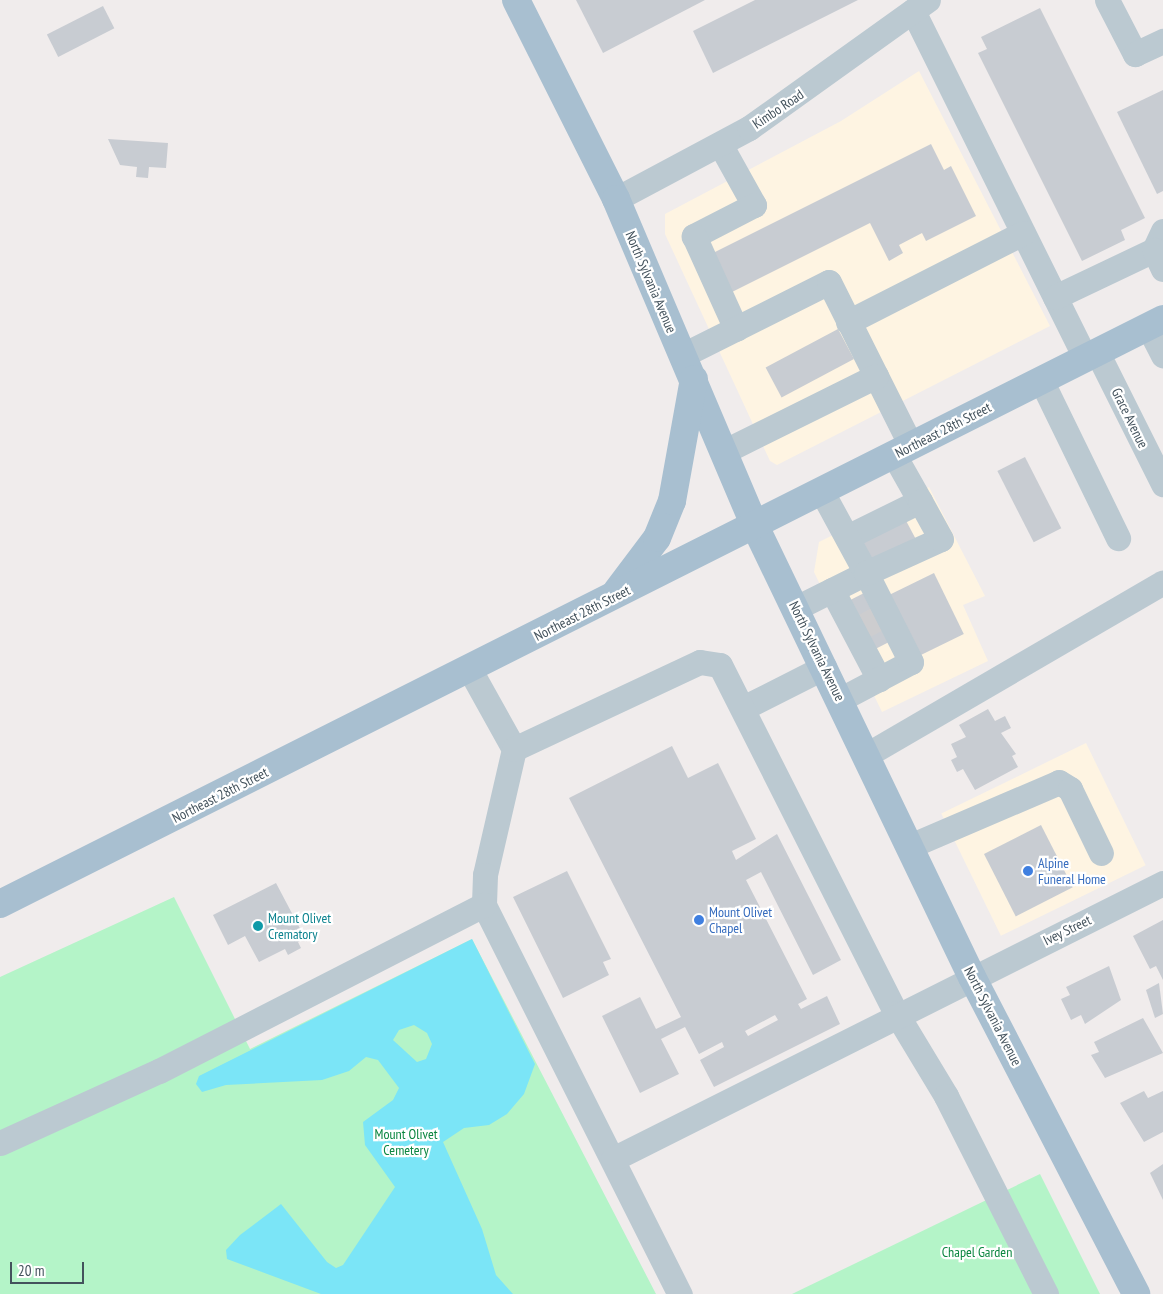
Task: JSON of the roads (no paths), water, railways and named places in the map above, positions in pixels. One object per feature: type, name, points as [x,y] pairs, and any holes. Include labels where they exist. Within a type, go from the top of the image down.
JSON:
[{"type":"main road","name":"North Sylvania Avenue","points":[[516,0],[616,199],[754,526],[868,754],[972,977],[1136,1294]]},
{"type":"main road","name":"Northeast 28th Street","points":[[0,904],[470,670],[1155,322]]},
{"type":"main road","points":[[610,599],[657,538],[672,501],[688,367]]},
{"type":"street","points":[[1107,0],[1136,54],[1163,41]]},
{"type":"street","name":"Kimbo Road","points":[[616,199],[720,144],[797,96],[920,6]]},
{"type":"street","name":"Grace Avenue","points":[[920,6],[1023,233],[1055,297],[1091,355],[1163,484]]},
{"type":"street","points":[[720,144],[754,205],[694,236],[736,329]]},
{"type":"street","points":[[848,322],[1023,233]]},
{"type":"street","points":[[1055,297],[1160,250]]},
{"type":"street","points":[[688,367],[736,329],[829,282],[876,376],[920,501],[940,539],[796,608]]},
{"type":"street","points":[[1155,322],[1163,355]]},
{"type":"street","points":[[723,452],[876,376]]},
{"type":"street","points":[[1041,380],[1118,538]]},
{"type":"street","points":[[822,492],[866,573],[885,616],[911,662],[841,699]]},
{"type":"street","points":[[847,537],[920,501]]},
{"type":"street","points":[[868,754],[1163,582]]},
{"type":"street","points":[[832,590],[856,630],[879,679]]},
{"type":"street","points":[[514,748],[700,662],[720,664],[896,1013],[946,1096],[1046,1294]]},
{"type":"street","points":[[743,708],[824,667]]},
{"type":"street","points":[[470,670],[514,748],[485,875],[484,905],[680,1294]]},
{"type":"street","points":[[910,846],[1059,782],[1070,789],[1101,853]]},
{"type":"street","name":"Ivey Street","points":[[972,977],[1163,883]]},
{"type":"street","points":[[0,1143],[159,1071],[484,905]]},
{"type":"street","points":[[613,1159],[896,1013],[972,977]]},
{"type":"water","points":[[472,939],[535,1064],[524,1094],[507,1114],[489,1125],[464,1128],[443,1142],[482,1229],[496,1275],[513,1294],[321,1294],[227,1259],[226,1250],[240,1235],[281,1204],[327,1262],[336,1268],[343,1265],[395,1187],[365,1145],[363,1122],[393,1100],[399,1088],[378,1060],[366,1057],[349,1071],[322,1080],[226,1085],[202,1092],[196,1084],[199,1076]],"holes":[[[414,1025],[427,1033],[432,1044],[426,1059],[417,1062],[393,1040],[399,1030]]]},
{"type":"tunnel","points":[[858,629],[881,617]]},
{"type":"place","name":"Alpine Funeral Home","points":[[1028,871]]},
{"type":"place","name":"Mount Olivet Chapel","points":[[699,920]]},
{"type":"place","name":"Mount Olivet Crematory","points":[[258,926]]},
{"type":"park label","name":"Mount Olivet Cemetery","points":[[406,1142]]},
{"type":"park label","name":"Chapel Garden","points":[[977,1252]]}]
